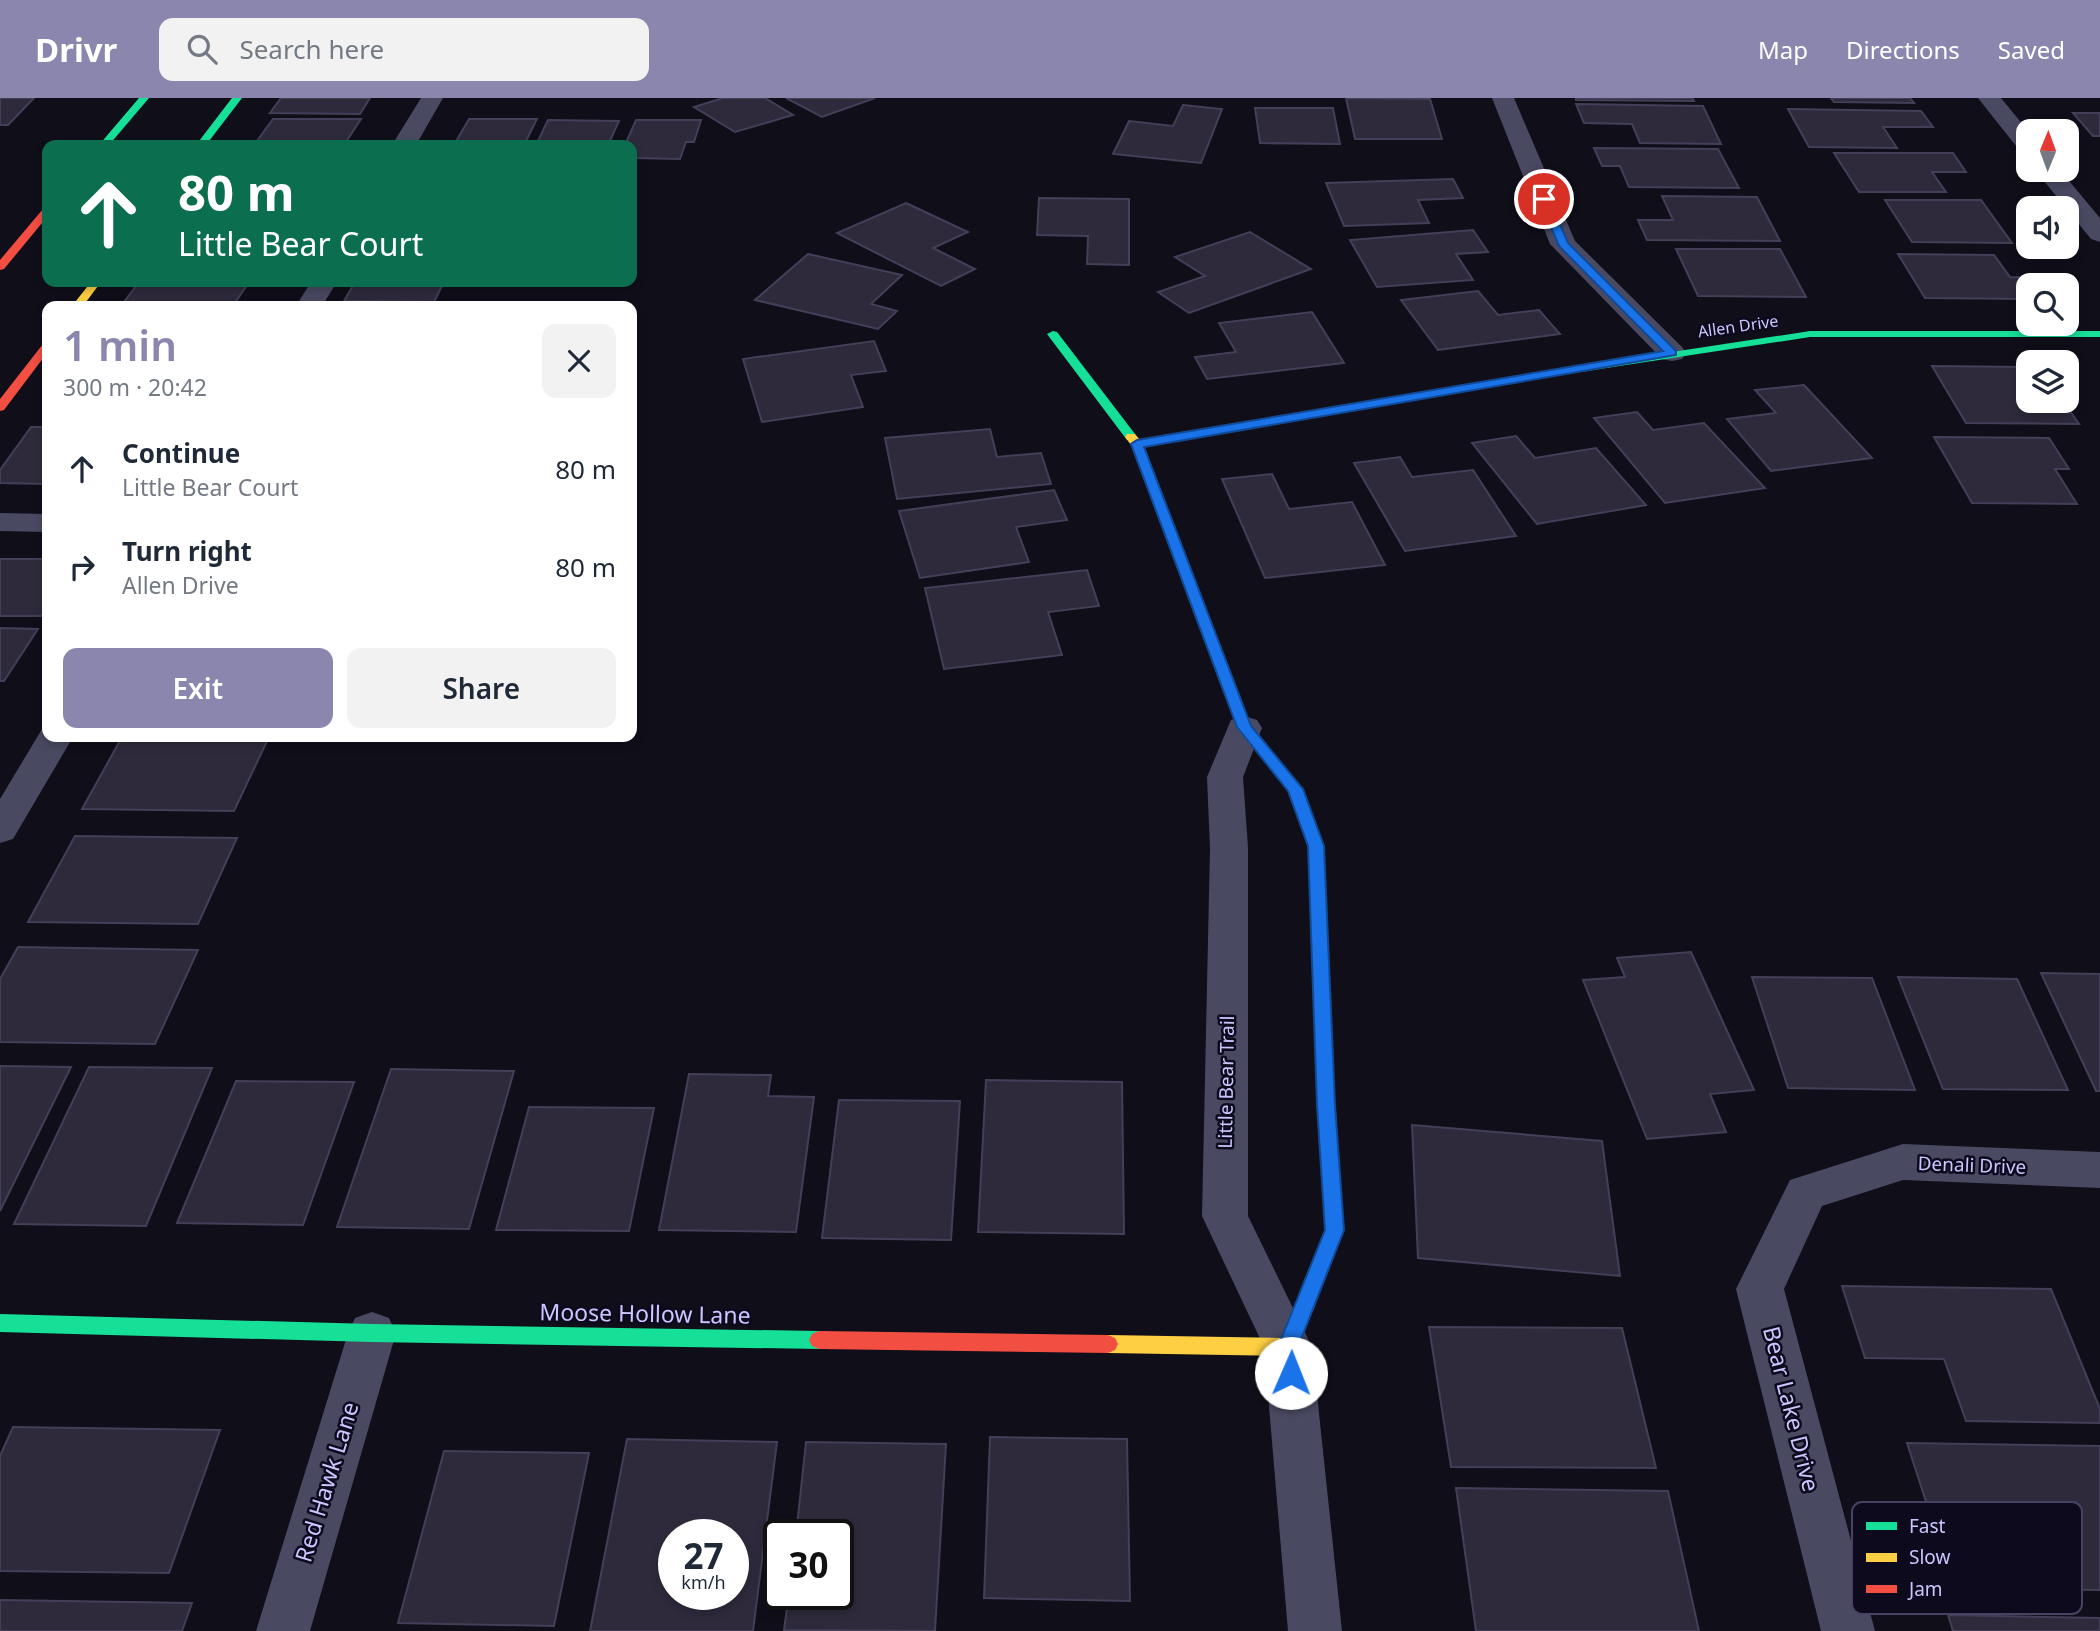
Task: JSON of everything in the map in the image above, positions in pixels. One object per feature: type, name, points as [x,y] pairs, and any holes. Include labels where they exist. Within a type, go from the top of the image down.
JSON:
[{"type":"street","points":[[108,140],[144,98]]},
{"type":"street","points":[[205,140],[237,98]]},
{"type":"street","points":[[407,140],[432,98]]},
{"type":"street","points":[[1503,98],[1563,244],[1672,353]]},
{"type":"street","points":[[1989,98],[2016,131]]},
{"type":"street","points":[[2057,182],[2100,234]]},
{"type":"street","points":[[0,267],[42,217]]},
{"type":"street","name":"Little Bear Trail","points":[[1053,334],[1137,444],[1244,727],[1295,789],[1316,846],[1326,1105],[1335,1230],[1288,1347]]},
{"type":"street","name":"Allen Drive","points":[[1137,444],[1672,353],[1810,334],[2100,334]]},
{"type":"street","points":[[0,407],[42,352]]},
{"type":"street","points":[[0,522],[42,523]]},
{"type":"street","name":"Little Bear Trail","points":[[1244,727],[1225,777],[1229,848],[1224,1216],[1288,1347],[1315,1631]]},
{"type":"street","points":[[0,830],[52,742]]},
{"type":"street","name":"Denali Drive","points":[[1806,1193],[1903,1162],[2100,1170]]},
{"type":"street","name":"Bear Lake Drive","points":[[1806,1193],[1760,1289],[1848,1631]]},
{"type":"street","name":"Moose Hollow Lane","points":[[0,1323],[372,1333],[1288,1347]]},
{"type":"street","name":"Red Hawk Lane","points":[[283,1631],[372,1333]]},
{"type":"building","points":[[0,98],[34,98],[8,125],[0,125]]},
{"type":"building","points":[[281,98],[370,98],[360,114],[270,113]]},
{"type":"building","points":[[723,98],[765,98],[793,115],[735,132],[694,107]]},
{"type":"building","points":[[786,98],[875,98],[822,117]]},
{"type":"building","points":[[1346,98],[1430,99],[1442,139],[1355,139]]},
{"type":"building","points":[[1692,98],[1694,101],[1576,100]]},
{"type":"building","points":[[1831,98],[1910,98],[1914,103],[1834,102]]},
{"type":"building","points":[[1576,104],[1703,106],[1721,144],[1640,143],[1632,124],[1584,123]]},
{"type":"building","points":[[1183,105],[1222,109],[1201,163],[1113,154],[1129,121],[1173,126]]},
{"type":"building","points":[[1255,108],[1333,108],[1340,144],[1260,143]]},
{"type":"building","points":[[1788,109],[1921,111],[1933,127],[1883,127],[1897,148],[1809,147]]},
{"type":"building","points":[[2073,113],[2100,113],[2100,136],[2093,136]]},
{"type":"building","points":[[273,119],[361,119],[347,140],[258,140]]},
{"type":"building","points":[[469,119],[537,119],[526,140],[457,140]]},
{"type":"building","points":[[548,120],[619,121],[610,140],[538,140]]},
{"type":"building","points":[[636,120],[701,120],[694,142],[686,142],[680,159],[637,158],[637,140],[627,140]]},
{"type":"building","points":[[1594,148],[1718,149],[1739,188],[1629,187],[1620,166],[1602,166]]},
{"type":"building","points":[[1834,153],[1953,153],[1966,172],[1932,172],[1946,192],[1859,192]]},
{"type":"building","points":[[1453,179],[1463,198],[1418,200],[1429,223],[1344,226],[1326,183]]},
{"type":"building","points":[[1662,196],[1757,197],[1780,241],[1647,240],[1638,220],[1673,220]]},
{"type":"building","points":[[1039,198],[1129,199],[1129,265],[1087,264],[1088,236],[1037,235]]},
{"type":"building","points":[[1885,200],[1981,200],[2012,243],[1912,242]]},
{"type":"building","points":[[906,203],[968,232],[933,248],[975,269],[941,286],[837,233]]},
{"type":"building","points":[[1473,230],[1488,252],[1456,254],[1473,280],[1377,287],[1350,240]]},
{"type":"building","points":[[1250,232],[1311,269],[1189,313],[1158,292],[1205,276],[1175,257]]},
{"type":"building","points":[[1676,249],[1780,249],[1806,297],[1698,296]]},
{"type":"building","points":[[808,254],[902,275],[871,304],[897,311],[878,329],[755,300]]},
{"type":"building","points":[[1898,254],[1994,255],[2010,277],[2016,277],[2016,299],[1925,298]]},
{"type":"building","points":[[135,287],[246,287],[236,301],[125,301]]},
{"type":"building","points":[[352,287],[442,287],[434,301],[344,301]]},
{"type":"building","points":[[1478,291],[1498,315],[1539,310],[1560,334],[1438,350],[1401,300]]},
{"type":"building","points":[[1312,312],[1344,363],[1207,379],[1195,357],[1236,352],[1219,323]]},
{"type":"building","points":[[874,341],[886,371],[851,375],[863,407],[762,422],[743,359]]},
{"type":"building","points":[[1932,366],[2016,367],[2016,413],[2071,413],[2079,424],[1966,423]]},
{"type":"building","points":[[1804,385],[1872,458],[1771,471],[1727,419],[1776,413],[1755,390]]},
{"type":"building","points":[[1637,412],[1653,430],[1704,423],[1765,488],[1665,503],[1594,418]]},
{"type":"building","points":[[31,427],[42,427],[42,484],[0,483],[0,470]]},
{"type":"building","points":[[990,429],[997,457],[1041,453],[1051,484],[897,499],[885,438]]},
{"type":"building","points":[[1516,436],[1535,458],[1596,448],[1646,505],[1537,524],[1472,443]]},
{"type":"building","points":[[1934,437],[2049,438],[2069,469],[2055,469],[2077,504],[1972,503]]},
{"type":"building","points":[[1400,457],[1412,477],[1473,470],[1516,536],[1405,551],[1354,463]]},
{"type":"building","points":[[1272,474],[1289,509],[1352,502],[1385,565],[1265,578],[1222,479]]},
{"type":"building","points":[[1054,490],[1067,520],[1016,527],[1029,562],[920,578],[899,511]]},
{"type":"building","points":[[0,559],[42,559],[41,616],[0,616]]},
{"type":"building","points":[[1087,570],[1099,606],[1048,612],[1062,655],[944,669],[925,588]]},
{"type":"building","points":[[0,628],[38,629],[4,681],[0,681]]},
{"type":"building","points":[[119,742],[267,742],[234,811],[82,809]]},
{"type":"building","points":[[75,836],[237,838],[198,924],[28,922]]},
{"type":"building","points":[[18,947],[198,950],[155,1044],[0,1042],[0,979]]},
{"type":"building","points":[[1691,952],[1754,1090],[1710,1094],[1726,1132],[1647,1139],[1583,980],[1625,977],[1617,958]]},
{"type":"building","points":[[2041,973],[2100,974],[2100,1091],[2096,1091]]},
{"type":"building","points":[[1752,977],[1872,978],[1915,1090],[1788,1088]]},
{"type":"building","points":[[1898,977],[2017,979],[2068,1090],[1943,1089]]},
{"type":"building","points":[[0,1066],[71,1067],[0,1211]]},
{"type":"building","points":[[89,1067],[212,1068],[146,1226],[14,1224]]},
{"type":"building","points":[[391,1069],[514,1071],[469,1229],[337,1227]]},
{"type":"building","points":[[689,1074],[771,1075],[768,1096],[814,1097],[796,1232],[659,1230]]},
{"type":"building","points":[[986,1080],[1122,1082],[1124,1234],[978,1232]]},
{"type":"building","points":[[236,1081],[354,1082],[303,1225],[177,1223]]},
{"type":"building","points":[[839,1100],[960,1101],[951,1240],[822,1238]]},
{"type":"building","points":[[529,1107],[654,1108],[629,1231],[496,1230]]},
{"type":"building","points":[[1412,1125],[1602,1141],[1620,1276],[1418,1258]]},
{"type":"building","points":[[1842,1286],[2051,1289],[2100,1409],[2100,1423],[1966,1421],[1944,1359],[1865,1358]]},
{"type":"building","points":[[1429,1327],[1622,1328],[1656,1468],[1451,1467]]},
{"type":"building","points":[[13,1427],[220,1430],[169,1573],[0,1571],[0,1456]]},
{"type":"building","points":[[990,1437],[1127,1439],[1130,1601],[984,1598]]},
{"type":"building","points":[[627,1439],[777,1442],[767,1519],[763,1519],[763,1552],[753,1631],[590,1631]]},
{"type":"building","points":[[806,1442],[946,1444],[935,1631],[784,1630],[787,1610],[854,1610],[854,1519],[798,1519]]},
{"type":"building","points":[[1907,1443],[2100,1446],[2100,1590],[2082,1590],[2082,1502],[1926,1502]]},
{"type":"building","points":[[444,1451],[589,1453],[554,1626],[398,1623]]},
{"type":"building","points":[[1456,1488],[1668,1491],[1699,1631],[1476,1631]]},
{"type":"building","points":[[0,1600],[192,1603],[182,1631],[0,1631]]},
{"type":"building","points":[[1948,1615],[2100,1618],[2100,1631],[1953,1631]]},
{"type":"traffic: fast","points":[[108,140],[144,98]]},
{"type":"traffic: fast","points":[[205,140],[237,98]]},
{"type":"traffic: fast","points":[[1053,334],[1131,437]]},
{"type":"traffic: fast","points":[[1554,373],[1810,334],[2100,334]]},
{"type":"traffic: fast","points":[[1259,746],[1295,789],[1316,846],[1326,1105],[1334,1230],[1304,1308]]},
{"type":"traffic: fast","points":[[0,1323],[372,1333],[819,1340]]},
{"type":"traffic: slow","points":[[81,301],[92,287]]},
{"type":"traffic: slow","points":[[1137,444],[1554,373]]},
{"type":"traffic: slow","points":[[1131,437],[1137,444],[1244,728],[1259,746]]},
{"type":"traffic: slow","points":[[1108,1344],[1288,1347],[1304,1308]]},
{"type":"traffic: jam","points":[[0,267],[42,217]]},
{"type":"traffic: jam","points":[[0,407],[42,352]]},
{"type":"traffic: jam","points":[[819,1340],[1108,1344]]},
{"type":"route","points":[[1291,1373],[1288,1347],[1335,1230],[1326,1105],[1316,846],[1295,789],[1244,727],[1137,444],[1672,353],[1563,244],[1544,199]]}]
